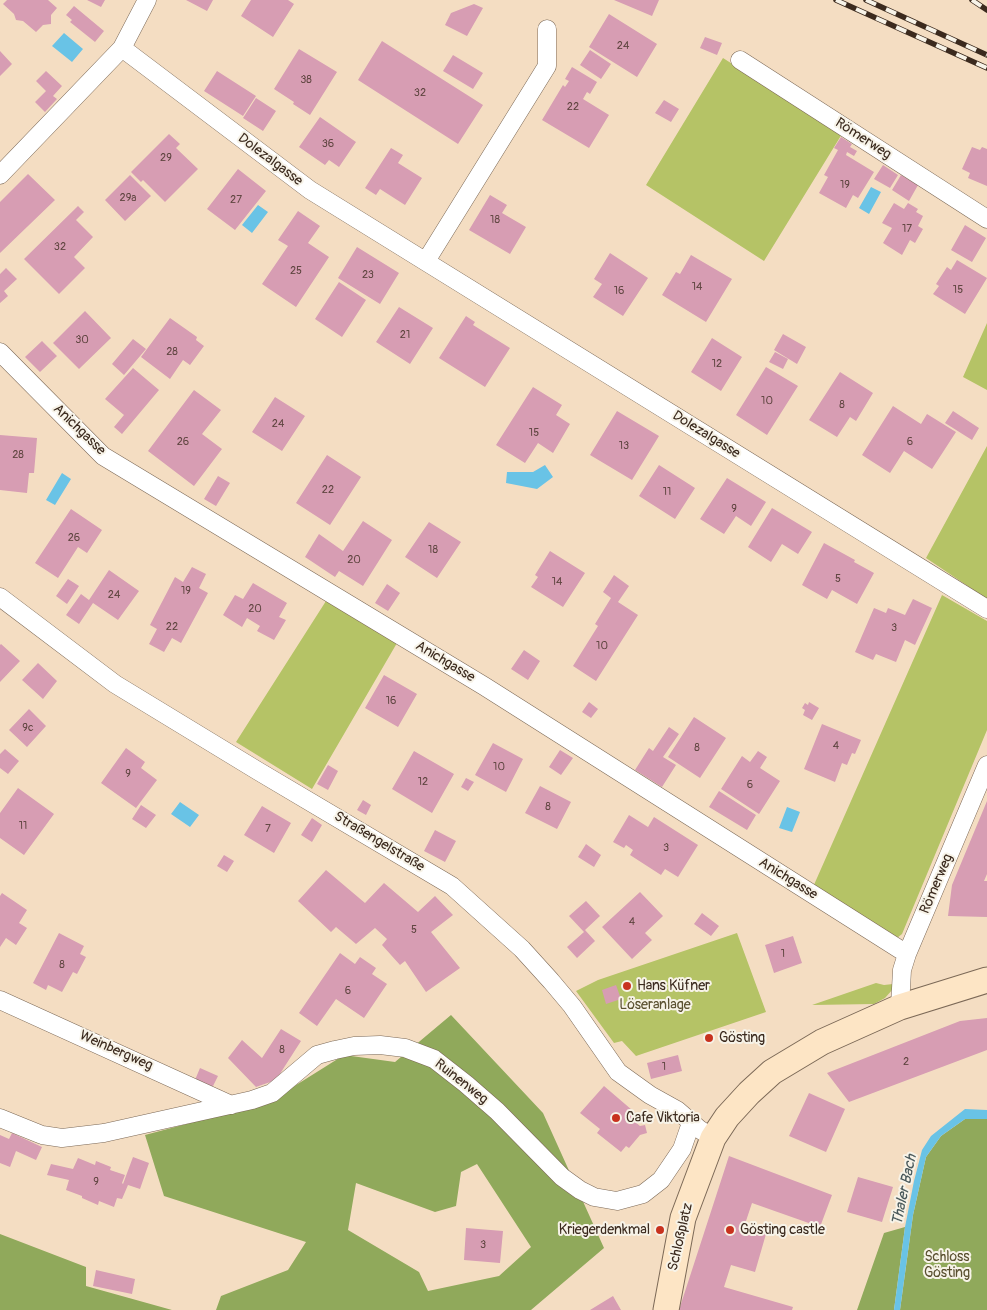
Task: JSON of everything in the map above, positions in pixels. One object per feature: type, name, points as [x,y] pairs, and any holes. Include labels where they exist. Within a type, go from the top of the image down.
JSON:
[{"type":"main road","name":"Schloßplatz","points":[[666,1310],[683,1218],[713,1138],[727,1117],[772,1072],[822,1042],[900,1007],[987,980]]},
{"type":"street","points":[[0,175],[122,48],[147,0]]},
{"type":"street","points":[[426,261],[547,66],[547,29]]},
{"type":"street","name":"Dolezalgasse","points":[[122,48],[310,190],[987,609]]},
{"type":"street","name":"Römerweg","points":[[740,60],[987,219]]},
{"type":"street","name":"Anichgasse","points":[[0,352],[103,456],[484,686],[907,954]]},
{"type":"street","name":"Straßengelstraße","points":[[0,597],[115,684],[452,886],[522,948],[572,1006],[618,1072],[650,1095],[677,1110],[713,1138]]},
{"type":"street","name":"Römerweg","points":[[900,1007],[902,970],[907,954],[987,765]]},
{"type":"street","name":"Weinbergweg","points":[[0,1000],[231,1105]]},
{"type":"street","name":"Ruinenweg","points":[[0,1118],[42,1135],[62,1138],[104,1133],[252,1100],[272,1092],[317,1056],[335,1050],[354,1046],[380,1045],[405,1048],[434,1060],[466,1084],[497,1111],[562,1176],[580,1190],[594,1198],[617,1201],[643,1194],[661,1180],[682,1149],[691,1122]]},
{"type":"green space","points":[[723,58],[842,134],[764,261],[646,185]]},
{"type":"green space","points":[[987,323],[987,390],[963,377]]},
{"type":"green space","points":[[987,446],[987,599],[926,558]]},
{"type":"green space","points":[[942,595],[987,621],[987,730],[902,934],[897,938],[813,887]]},
{"type":"green space","points":[[326,601],[397,643],[312,789],[236,742]]},
{"type":"green space","name":"Löseranlage","points":[[737,933],[766,1012],[636,1056],[622,1041],[614,1043],[576,991],[598,980]]},
{"type":"green space","points":[[876,983],[884,985],[893,984],[893,989],[885,998],[874,1004],[812,1005]]},
{"type":"green space","points":[[451,1015],[543,1113],[604,1248],[531,1310],[216,1310],[221,1296],[288,1270],[306,1242],[164,1196],[145,1135],[269,1102],[344,1055],[395,1062]],"holes":[[[477,1164],[531,1247],[499,1276],[428,1291],[419,1272],[348,1230],[356,1183],[435,1212],[456,1206],[461,1172]]]},
{"type":"green space","name":"Schloss Gösting","points":[[965,1119],[987,1119],[987,1310],[900,1310],[913,1215],[926,1157],[941,1136]]},
{"type":"green space","name":"Schloss Gösting","points":[[905,1227],[894,1310],[857,1310],[884,1233]]},
{"type":"green space","points":[[0,1234],[86,1267],[86,1286],[172,1310],[0,1310]]},
{"type":"water","points":[[64,33],[83,49],[72,62],[52,46]]},
{"type":"water","points":[[871,187],[881,192],[869,214],[859,208]]},
{"type":"water","points":[[258,205],[268,212],[252,233],[242,225]]},
{"type":"water","points":[[545,465],[553,477],[537,489],[506,483],[507,472],[533,472]]},
{"type":"water","points":[[62,473],[71,479],[55,505],[46,500]]},
{"type":"water","points":[[180,802],[199,815],[190,827],[171,814]]},
{"type":"water","points":[[787,807],[800,812],[792,832],[779,828]]},
{"type":"water","name":"Thaler Bach","points":[[965,1109],[987,1110],[987,1119],[965,1119],[941,1136],[926,1157],[913,1215],[900,1310],[894,1310],[905,1227],[922,1150],[931,1136]]},
{"type":"building","points":[[7,0],[48,0],[57,8],[51,15],[51,24],[43,25],[36,32],[23,21],[16,20],[14,14],[3,4]]},
{"type":"building","points":[[87,0],[105,0],[101,7]]},
{"type":"building","points":[[186,0],[213,0],[207,11]]},
{"type":"building","points":[[251,0],[288,0],[294,4],[273,37],[241,16]]},
{"type":"building","points":[[614,0],[659,0],[652,16]]},
{"type":"building","points":[[474,4],[483,8],[467,36],[445,25],[451,13]]},
{"type":"building","points":[[74,6],[104,31],[95,42],[70,22],[72,20],[66,15]]},
{"type":"building","points":[[609,14],[657,44],[637,77],[589,47]]},
{"type":"building","points":[[705,37],[722,43],[717,55],[700,48]]},
{"type":"building","points":[[382,41],[483,105],[458,144],[358,80]]},
{"type":"building","points":[[299,49],[337,72],[310,115],[274,89]]},
{"type":"building","points":[[590,50],[611,64],[601,79],[580,65]]},
{"type":"building","points":[[0,51],[12,64],[0,76]]},
{"type":"building","points":[[453,55],[483,73],[473,89],[443,71]]},
{"type":"building","points":[[572,67],[597,82],[590,94],[587,92],[583,99],[609,115],[589,148],[542,120],[563,85],[565,87],[569,81],[565,79]]},
{"type":"building","points":[[46,71],[62,86],[53,96],[57,99],[45,112],[35,102],[46,91],[36,81]]},
{"type":"building","points":[[217,71],[256,96],[243,116],[204,91]]},
{"type":"building","points":[[256,98],[276,111],[263,131],[243,118]]},
{"type":"building","points":[[664,100],[679,109],[671,122],[655,113]]},
{"type":"building","points":[[320,117],[356,142],[339,167],[329,160],[325,165],[299,147]]},
{"type":"building","points":[[169,134],[180,144],[176,148],[198,169],[165,202],[143,180],[141,182],[131,172]]},
{"type":"building","points":[[841,137],[852,144],[850,147],[857,151],[854,156],[847,152],[846,155],[874,172],[858,198],[853,195],[846,208],[819,193],[828,177],[824,175],[838,150],[834,148]]},
{"type":"building","points":[[972,147],[980,150],[982,147],[987,149],[987,186],[968,178],[970,173],[962,169]]},
{"type":"building","points":[[391,148],[403,155],[398,163],[422,178],[405,205],[380,189],[376,195],[365,188]]},
{"type":"building","points":[[883,165],[898,175],[890,188],[874,179]]},
{"type":"building","points":[[238,169],[266,191],[235,230],[207,209]]},
{"type":"building","points":[[28,174],[55,200],[0,253],[0,202]]},
{"type":"building","points":[[130,175],[151,196],[125,221],[105,200]]},
{"type":"building","points":[[901,175],[918,185],[909,201],[892,190]]},
{"type":"building","points":[[490,195],[507,205],[502,213],[526,227],[510,254],[469,230]]},
{"type":"building","points":[[894,203],[904,209],[908,203],[918,209],[916,212],[923,216],[918,226],[923,229],[915,243],[910,240],[902,255],[883,243],[892,228],[882,223]]},
{"type":"building","points":[[78,206],[84,212],[76,220],[93,237],[74,257],[85,268],[59,294],[24,259]]},
{"type":"building","points":[[298,211],[320,226],[308,243],[329,257],[296,307],[262,284],[288,246],[278,240]]},
{"type":"building","points":[[965,225],[986,238],[972,262],[951,250]]},
{"type":"building","points":[[357,247],[399,273],[380,304],[338,278]]},
{"type":"building","points":[[610,253],[648,278],[623,316],[593,297],[602,284],[594,279]]},
{"type":"building","points":[[691,255],[732,279],[706,322],[662,295],[676,272],[680,274]]},
{"type":"building","points":[[957,260],[987,278],[965,314],[933,294],[939,286],[936,284],[947,267],[951,270]]},
{"type":"building","points":[[6,268],[17,279],[4,291],[8,296],[0,303],[0,274]]},
{"type":"building","points":[[339,282],[366,300],[342,337],[315,319]]},
{"type":"building","points":[[399,307],[433,328],[410,364],[376,342]]},
{"type":"building","points":[[85,311],[111,338],[79,369],[53,343]]},
{"type":"building","points":[[466,316],[475,322],[473,325],[510,348],[485,387],[439,358]]},
{"type":"building","points":[[170,318],[197,337],[196,340],[204,346],[190,365],[183,360],[170,379],[141,357]]},
{"type":"building","points":[[783,334],[806,347],[797,364],[774,350]]},
{"type":"building","points":[[712,338],[742,357],[721,391],[691,372]]},
{"type":"building","points":[[133,339],[146,349],[124,375],[112,364]]},
{"type":"building","points":[[42,341],[57,356],[40,372],[25,357]]},
{"type":"building","points":[[775,352],[788,359],[783,369],[769,362]]},
{"type":"building","points":[[766,367],[798,386],[767,435],[736,415]]},
{"type":"building","points":[[133,368],[159,390],[122,434],[114,427],[124,415],[105,399]]},
{"type":"building","points":[[840,372],[873,393],[856,421],[850,417],[837,437],[809,420]]},
{"type":"building","points":[[533,387],[562,405],[556,415],[570,424],[553,453],[538,443],[525,463],[496,445]]},
{"type":"building","points":[[194,390],[221,410],[202,434],[222,449],[194,486],[148,451]]},
{"type":"building","points":[[275,397],[305,416],[282,451],[252,432]]},
{"type":"building","points":[[893,406],[921,424],[927,414],[956,432],[932,469],[904,451],[890,473],[862,455]]},
{"type":"building","points":[[617,411],[659,436],[632,480],[590,455]]},
{"type":"building","points":[[953,411],[979,428],[972,440],[945,423]]},
{"type":"building","points":[[0,435],[37,438],[34,473],[29,473],[27,493],[0,490]]},
{"type":"building","points":[[327,455],[361,477],[330,525],[296,503]]},
{"type":"building","points":[[659,465],[695,488],[675,519],[639,496]]},
{"type":"building","points":[[218,476],[230,483],[216,506],[204,499]]},
{"type":"building","points":[[727,478],[766,502],[751,526],[736,516],[724,534],[700,519]]},
{"type":"building","points":[[772,508],[812,532],[798,554],[782,544],[771,562],[748,547]]},
{"type":"building","points":[[71,509],[102,530],[87,553],[78,547],[58,578],[35,563]]},
{"type":"building","points":[[363,521],[392,540],[363,586],[339,571],[335,577],[305,557],[319,534],[343,551]]},
{"type":"building","points":[[429,522],[461,542],[437,578],[405,557]]},
{"type":"building","points":[[824,543],[874,573],[857,604],[832,590],[827,599],[802,585]]},
{"type":"building","points":[[550,551],[585,573],[563,607],[531,587],[538,577],[535,575]]},
{"type":"building","points":[[192,567],[206,574],[199,588],[208,593],[181,643],[172,638],[164,652],[149,644],[157,629],[150,625],[175,577],[183,582]]},
{"type":"building","points":[[109,570],[139,591],[118,620],[93,603],[79,624],[66,615],[81,594],[89,600]]},
{"type":"building","points":[[614,575],[629,586],[618,602],[638,615],[596,681],[573,666],[598,626],[595,624],[611,598],[603,592]]},
{"type":"building","points":[[68,579],[79,586],[67,604],[56,596]]},
{"type":"building","points":[[253,583],[287,603],[279,617],[286,620],[274,640],[257,631],[260,626],[247,618],[242,627],[223,615],[235,595],[243,599]]},
{"type":"building","points":[[387,584],[400,593],[388,611],[375,603]]},
{"type":"building","points":[[913,599],[932,608],[915,645],[905,640],[896,662],[876,654],[873,660],[855,652],[874,608],[886,613],[888,608],[905,615]]},
{"type":"building","points":[[0,645],[20,661],[0,682]]},
{"type":"building","points":[[524,650],[540,661],[528,680],[511,669]]},
{"type":"building","points":[[38,663],[57,681],[43,699],[22,680]]},
{"type":"building","points":[[384,675],[417,694],[398,727],[365,708]]},
{"type":"building","points":[[589,702],[598,709],[591,718],[582,712]]},
{"type":"building","points":[[809,702],[819,708],[812,720],[803,715],[805,710],[802,708],[805,703],[808,705]]},
{"type":"building","points":[[29,709],[46,726],[27,747],[9,730]]},
{"type":"building","points":[[694,717],[726,738],[700,778],[668,757]]},
{"type":"building","points":[[822,724],[861,740],[855,754],[852,753],[847,765],[842,763],[835,782],[804,769]]},
{"type":"building","points":[[669,727],[679,734],[663,757],[676,765],[662,787],[635,770],[649,748],[653,751]]},
{"type":"building","points":[[493,743],[523,759],[506,792],[475,775]]},
{"type":"building","points":[[126,748],[145,762],[141,768],[157,780],[136,808],[101,783]]},
{"type":"building","points":[[5,749],[19,761],[8,774],[0,768],[0,754]]},
{"type":"building","points":[[560,750],[573,758],[561,775],[549,767]]},
{"type":"building","points":[[414,751],[454,774],[432,813],[392,789]]},
{"type":"building","points":[[758,751],[767,757],[760,768],[780,781],[759,814],[721,789],[742,756],[750,762]]},
{"type":"building","points":[[328,765],[338,771],[328,790],[317,784]]},
{"type":"building","points":[[466,778],[474,782],[468,791],[461,787]]},
{"type":"building","points":[[540,786],[571,802],[557,829],[525,813]]},
{"type":"building","points":[[18,788],[54,814],[24,855],[0,838],[0,813]]},
{"type":"building","points":[[719,791],[756,815],[747,830],[709,807]]},
{"type":"building","points":[[363,800],[371,805],[366,815],[357,810]]},
{"type":"building","points":[[987,801],[987,874],[984,881],[987,881],[987,917],[948,916],[952,885]]},
{"type":"building","points":[[141,805],[156,815],[146,828],[132,819]]},
{"type":"building","points":[[262,806],[291,823],[274,853],[244,835]]},
{"type":"building","points":[[629,815],[648,827],[654,817],[698,845],[678,877],[665,869],[661,875],[630,855],[633,850],[626,845],[624,848],[613,842]]},
{"type":"building","points":[[312,818],[322,825],[312,842],[301,835]]},
{"type":"building","points":[[435,830],[456,841],[445,862],[424,851]]},
{"type":"building","points":[[586,844],[601,855],[594,867],[578,857]]},
{"type":"building","points":[[224,855],[234,861],[227,872],[217,866]]},
{"type":"building","points":[[326,870],[365,903],[384,883],[418,912],[435,896],[453,915],[431,932],[460,968],[426,992],[405,961],[400,965],[382,945],[387,939],[375,928],[356,944],[336,927],[331,932],[298,901]]},
{"type":"building","points":[[640,892],[663,916],[645,933],[652,940],[632,959],[602,927]]},
{"type":"building","points":[[2,893],[27,910],[19,923],[27,928],[16,945],[6,938],[0,947],[0,896]]},
{"type":"building","points":[[586,901],[600,916],[585,930],[595,941],[577,958],[567,947],[584,932],[569,916]]},
{"type":"building","points":[[702,913],[719,926],[711,936],[694,924]]},
{"type":"building","points":[[59,933],[84,946],[80,954],[86,957],[77,974],[73,972],[62,992],[48,985],[46,990],[33,983]]},
{"type":"building","points":[[793,936],[802,963],[774,973],[765,945]]},
{"type":"building","points":[[340,953],[355,964],[360,957],[376,968],[372,974],[387,984],[364,1018],[336,999],[317,1026],[299,1013]]},
{"type":"building","points":[[616,985],[621,999],[606,1004],[602,990]]},
{"type":"building","points":[[987,1018],[987,1050],[849,1102],[827,1073],[960,1021]]},
{"type":"building","points":[[281,1029],[301,1041],[276,1080],[256,1087],[228,1058],[242,1040],[262,1058]]},
{"type":"building","points":[[678,1055],[682,1071],[651,1079],[647,1063]]},
{"type":"building","points":[[200,1068],[218,1076],[212,1088],[195,1080]]},
{"type":"building","points":[[604,1086],[639,1116],[634,1121],[640,1126],[645,1125],[647,1133],[640,1135],[629,1148],[626,1146],[621,1152],[597,1133],[600,1129],[580,1113]]},
{"type":"building","points":[[809,1093],[845,1109],[826,1152],[789,1136]]},
{"type":"building","points":[[12,1133],[42,1147],[36,1160],[16,1151],[10,1167],[0,1163],[0,1135],[9,1139]]},
{"type":"building","name":"Gösting castle","points":[[729,1156],[832,1195],[820,1227],[752,1203],[744,1227],[766,1234],[755,1272],[731,1265],[724,1287],[793,1307],[792,1310],[679,1310]]},
{"type":"building","points":[[133,1157],[149,1163],[140,1189],[128,1185],[122,1199],[117,1198],[114,1207],[99,1201],[98,1205],[82,1198],[82,1196],[66,1190],[69,1180],[47,1175],[51,1164],[73,1169],[78,1158],[95,1165],[96,1161],[111,1167],[110,1170],[125,1175],[123,1184]]},
{"type":"building","points":[[858,1177],[893,1187],[882,1222],[847,1212]]},
{"type":"building","points":[[466,1228],[503,1231],[500,1263],[464,1260]]},
{"type":"building","points":[[96,1270],[135,1279],[132,1294],[93,1286]]},
{"type":"building","points":[[613,1296],[621,1310],[590,1310]]},
{"type":"railway","points":[[836,0],[987,68]]},
{"type":"railway","points":[[866,0],[987,55]]},
{"type":"railway","points":[[972,0],[987,10]]},
{"type":"place","name":"Hans Küfner","points":[[627,986]]},
{"type":"place","name":"Gösting","points":[[709,1038]]},
{"type":"place","name":"Cafe Viktoria","points":[[616,1118]]},
{"type":"place","name":"Kriegerdenkmal","points":[[660,1230]]},
{"type":"place","name":"Gösting castle","points":[[730,1230]]}]
